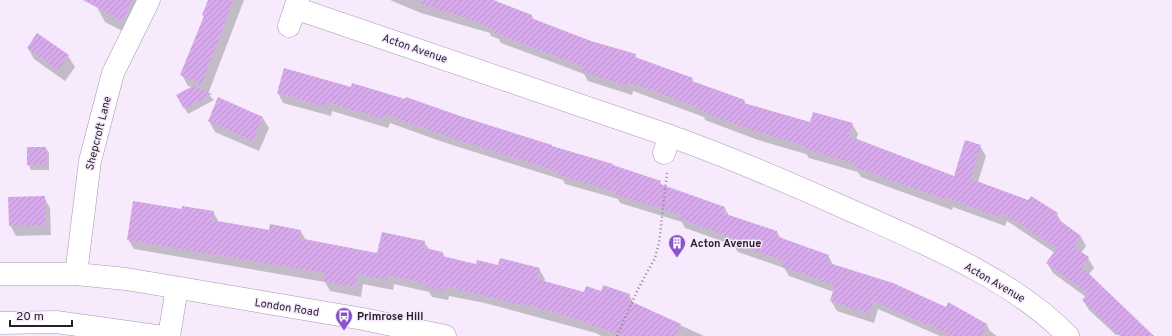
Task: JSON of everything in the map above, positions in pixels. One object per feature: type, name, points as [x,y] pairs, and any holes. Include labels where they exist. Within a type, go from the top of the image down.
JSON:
[{"type":"main road","name":"Shepcroft Lane","points":[[76,274],[90,161],[113,73],[149,0]]},
{"type":"main road","name":"Acton Avenue","points":[[294,11],[667,144],[762,171],[887,226],[957,260],[1006,287],[1034,306],[1068,336]]},
{"type":"main road","name":"London Road","points":[[0,274],[76,274],[176,288],[363,319],[445,336]]},
{"type":"main road","points":[[169,336],[176,288]]},
{"type":"main road","points":[[0,323],[56,322],[156,336]]},
{"type":"path","points":[[617,336],[638,289],[655,258],[659,243],[669,159],[667,144]]},
{"type":"building","points":[[83,0],[133,0],[122,21]]},
{"type":"building","points":[[208,0],[233,0],[202,84],[180,75],[204,16],[202,15]]},
{"type":"building","points":[[421,0],[493,0],[532,15],[531,18],[591,41],[636,54],[635,57],[693,78],[692,81],[745,100],[744,103],[810,122],[813,112],[853,123],[849,136],[954,176],[965,140],[981,145],[971,179],[1028,200],[1031,196],[1058,213],[1055,217],[1081,236],[1074,247],[1089,257],[1082,267],[1154,336],[1120,336],[1082,300],[1088,293],[1046,263],[1057,248],[1001,212],[999,217],[947,198],[946,200],[854,167],[855,164],[802,148],[803,145],[751,130],[698,110],[699,108],[628,82],[627,86],[581,71],[582,66],[495,33],[495,30],[484,26],[485,24],[421,4]]},
{"type":"building","points":[[37,33],[69,55],[58,70],[27,48]]},
{"type":"building","points":[[284,68],[351,87],[352,83],[405,99],[406,97],[661,181],[660,184],[725,207],[723,213],[777,231],[776,236],[829,255],[826,262],[893,283],[946,307],[948,302],[987,324],[981,336],[951,336],[929,324],[928,325],[873,301],[869,314],[830,301],[835,285],[782,267],[784,261],[731,243],[733,238],[678,218],[680,214],[613,194],[614,191],[558,175],[559,172],[437,133],[385,114],[383,119],[327,102],[326,107],[277,93]]},
{"type":"building","points":[[193,86],[212,94],[184,109],[176,95]]},
{"type":"building","points":[[218,97],[263,117],[253,141],[208,121]]},
{"type":"building","points":[[27,147],[46,147],[47,164],[27,165]]},
{"type":"building","points":[[45,196],[46,225],[9,226],[8,197]]},
{"type":"building","points":[[133,201],[182,209],[182,206],[214,211],[212,220],[269,230],[270,224],[301,230],[299,238],[377,253],[382,232],[425,241],[424,248],[443,252],[442,256],[476,264],[477,260],[498,265],[500,258],[540,268],[537,279],[584,292],[586,286],[601,291],[603,285],[630,294],[628,300],[681,324],[676,336],[624,336],[590,325],[590,323],[527,305],[444,286],[443,291],[425,287],[426,283],[388,275],[387,280],[358,274],[355,287],[323,281],[325,273],[127,240]]},
{"type":"place","name":"Acton Avenue","points":[[677,258]]},
{"type":"place","name":"Primrose Hill","points":[[344,331]]}]
